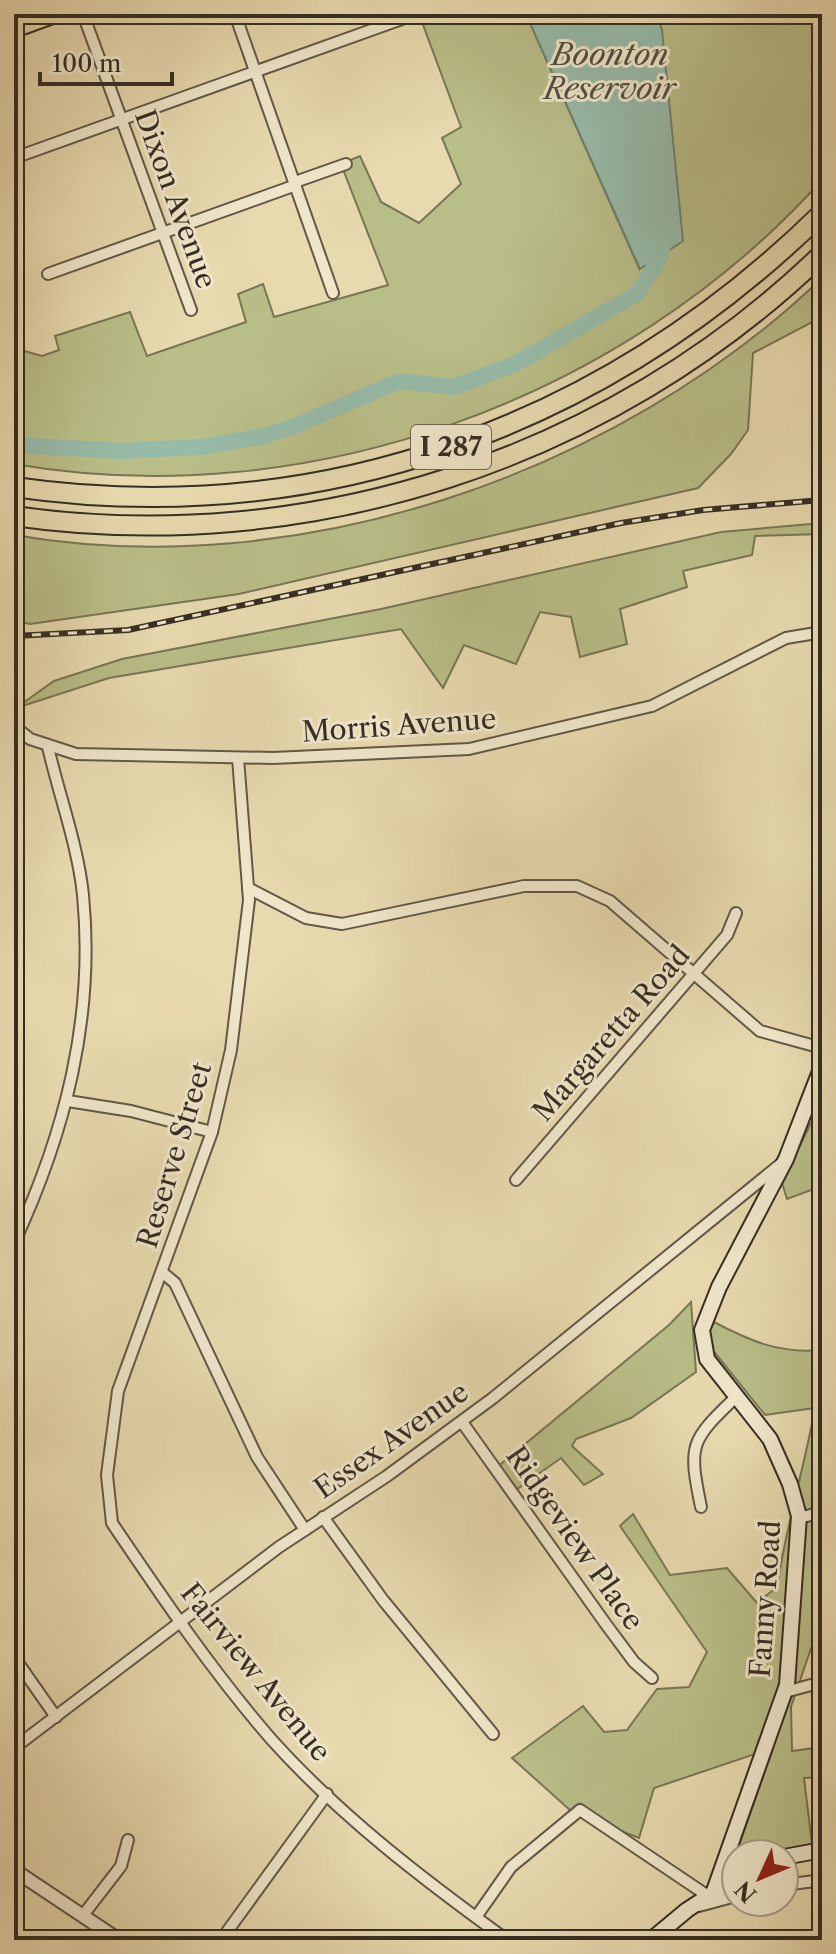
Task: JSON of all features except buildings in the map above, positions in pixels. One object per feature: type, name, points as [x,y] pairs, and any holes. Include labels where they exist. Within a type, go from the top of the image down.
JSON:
[{"type":"highway","name":"I 287","points":[[14,487],[133,497],[230,494],[358,474],[461,444],[555,405],[654,351],[733,295],[822,213]]},
{"type":"highway","name":"I 287","points":[[14,516],[132,526],[233,522],[331,509],[407,491],[481,468],[553,438],[623,403],[688,363],[776,296],[822,254]]},
{"type":"highway","points":[[14,526],[105,533],[233,522]]},
{"type":"main road","points":[[14,29],[55,14]]},
{"type":"main road","name":"Fanny Road","points":[[711,1894],[785,1692],[799,1518],[790,1484],[770,1439],[707,1359],[702,1330],[714,1298],[785,1159],[822,1066]]},
{"type":"main road","points":[[800,1854],[822,1850]]},
{"type":"main road","points":[[651,1940],[720,1888]]},
{"type":"street","name":"Dixon Avenue","points":[[83,14],[191,310]]},
{"type":"street","points":[[235,14],[333,293]]},
{"type":"street","points":[[14,158],[416,14]]},
{"type":"street","points":[[48,274],[346,164]]},
{"type":"street","name":"Morris Avenue","points":[[14,726],[30,739],[76,754],[238,758],[443,751],[528,738],[652,706],[786,638],[822,632]]},
{"type":"street","points":[[14,1243],[68,1101],[84,985],[83,893],[48,747]]},
{"type":"street","name":"Reserve Street","points":[[238,758],[248,888],[244,959],[231,1050],[212,1132],[163,1273],[175,1283],[257,1457],[305,1530]]},
{"type":"street","points":[[248,888],[306,918],[342,924],[524,886],[577,886],[610,901],[760,1031],[792,1043],[822,1048]]},
{"type":"street","name":"Margaretta Road","points":[[516,1180],[727,935],[736,913]]},
{"type":"street","points":[[68,1101],[131,1111],[212,1132]]},
{"type":"street","name":"Essex Avenue","points":[[14,1748],[305,1530],[462,1422],[785,1159]]},
{"type":"street","name":"Fairview Avenue","points":[[163,1273],[118,1391],[108,1451],[107,1500],[112,1523],[179,1623],[272,1740],[327,1794],[415,1871],[507,1940]]},
{"type":"street","points":[[701,1507],[691,1461],[696,1442],[705,1427],[737,1396]]},
{"type":"street","name":"Ridgeview Place","points":[[462,1422],[627,1652],[652,1678]]},
{"type":"street","points":[[799,1518],[822,1512]]},
{"type":"street","points":[[323,1517],[383,1600],[493,1734]]},
{"type":"street","points":[[14,1657],[56,1717]]},
{"type":"street","points":[[785,1692],[822,1682]]},
{"type":"street","points":[[221,1940],[327,1794]]},
{"type":"street","points":[[476,1917],[511,1867],[580,1810],[711,1894]]},
{"type":"street","points":[[84,1914],[121,1866],[128,1840]]},
{"type":"street","points":[[15,1873],[84,1914],[119,1940]]},
{"type":"street","points":[[800,1883],[822,1880]]},
{"type":"street","points":[[687,1910],[720,1901]]},
{"type":"green space","points":[[419,14],[526,14],[639,268],[662,30],[656,14],[822,14],[822,180],[742,257],[653,324],[557,380],[454,424],[346,455],[236,472],[125,475],[14,464],[14,348],[42,356],[59,350],[55,336],[130,312],[147,356],[246,322],[238,294],[263,284],[274,317],[388,285],[341,164],[360,156],[381,202],[419,223],[461,184],[442,138],[461,127]]},
{"type":"green space","points":[[822,278],[822,317],[753,353],[748,430],[731,454],[698,488],[239,594],[30,624],[14,621],[14,535],[122,546],[231,543],[340,527],[447,499],[550,459],[649,408],[740,348]]},
{"type":"green space","points":[[822,523],[822,534],[755,536],[752,555],[683,571],[687,587],[620,609],[627,644],[580,657],[571,617],[540,612],[516,664],[464,645],[443,688],[401,629],[109,678],[16,708],[54,681],[122,659],[381,609],[721,532]]},
{"type":"green space","points":[[822,1100],[822,1186],[787,1199],[782,1183]]},
{"type":"green space","points":[[691,1302],[696,1372],[631,1418],[576,1439],[572,1446],[603,1474],[584,1485],[561,1458],[513,1492],[496,1468],[669,1325]]},
{"type":"green space","points":[[714,1322],[766,1345],[792,1350],[822,1350],[822,1627],[818,1628],[791,1707],[792,1751],[822,1747],[822,1777],[804,1778],[812,1844],[800,1847],[800,1838],[742,1838],[773,1748],[654,1788],[639,1838],[572,1812],[512,1758],[583,1706],[604,1732],[627,1730],[657,1689],[689,1687],[707,1652],[620,1526],[633,1514],[670,1575],[727,1568],[757,1603],[777,1587],[815,1408],[765,1415],[711,1348],[709,1332]]},
{"type":"water","name":"Boonton Reservoir","points":[[526,14],[656,14],[662,30],[683,241],[640,269]]},
{"type":"waterway","points":[[14,445],[122,451],[200,447],[265,436],[399,381],[454,387],[517,363],[638,293],[661,256],[664,237]]},
{"type":"railway","points":[[14,636],[128,630],[621,523],[703,510],[822,500]]}]
